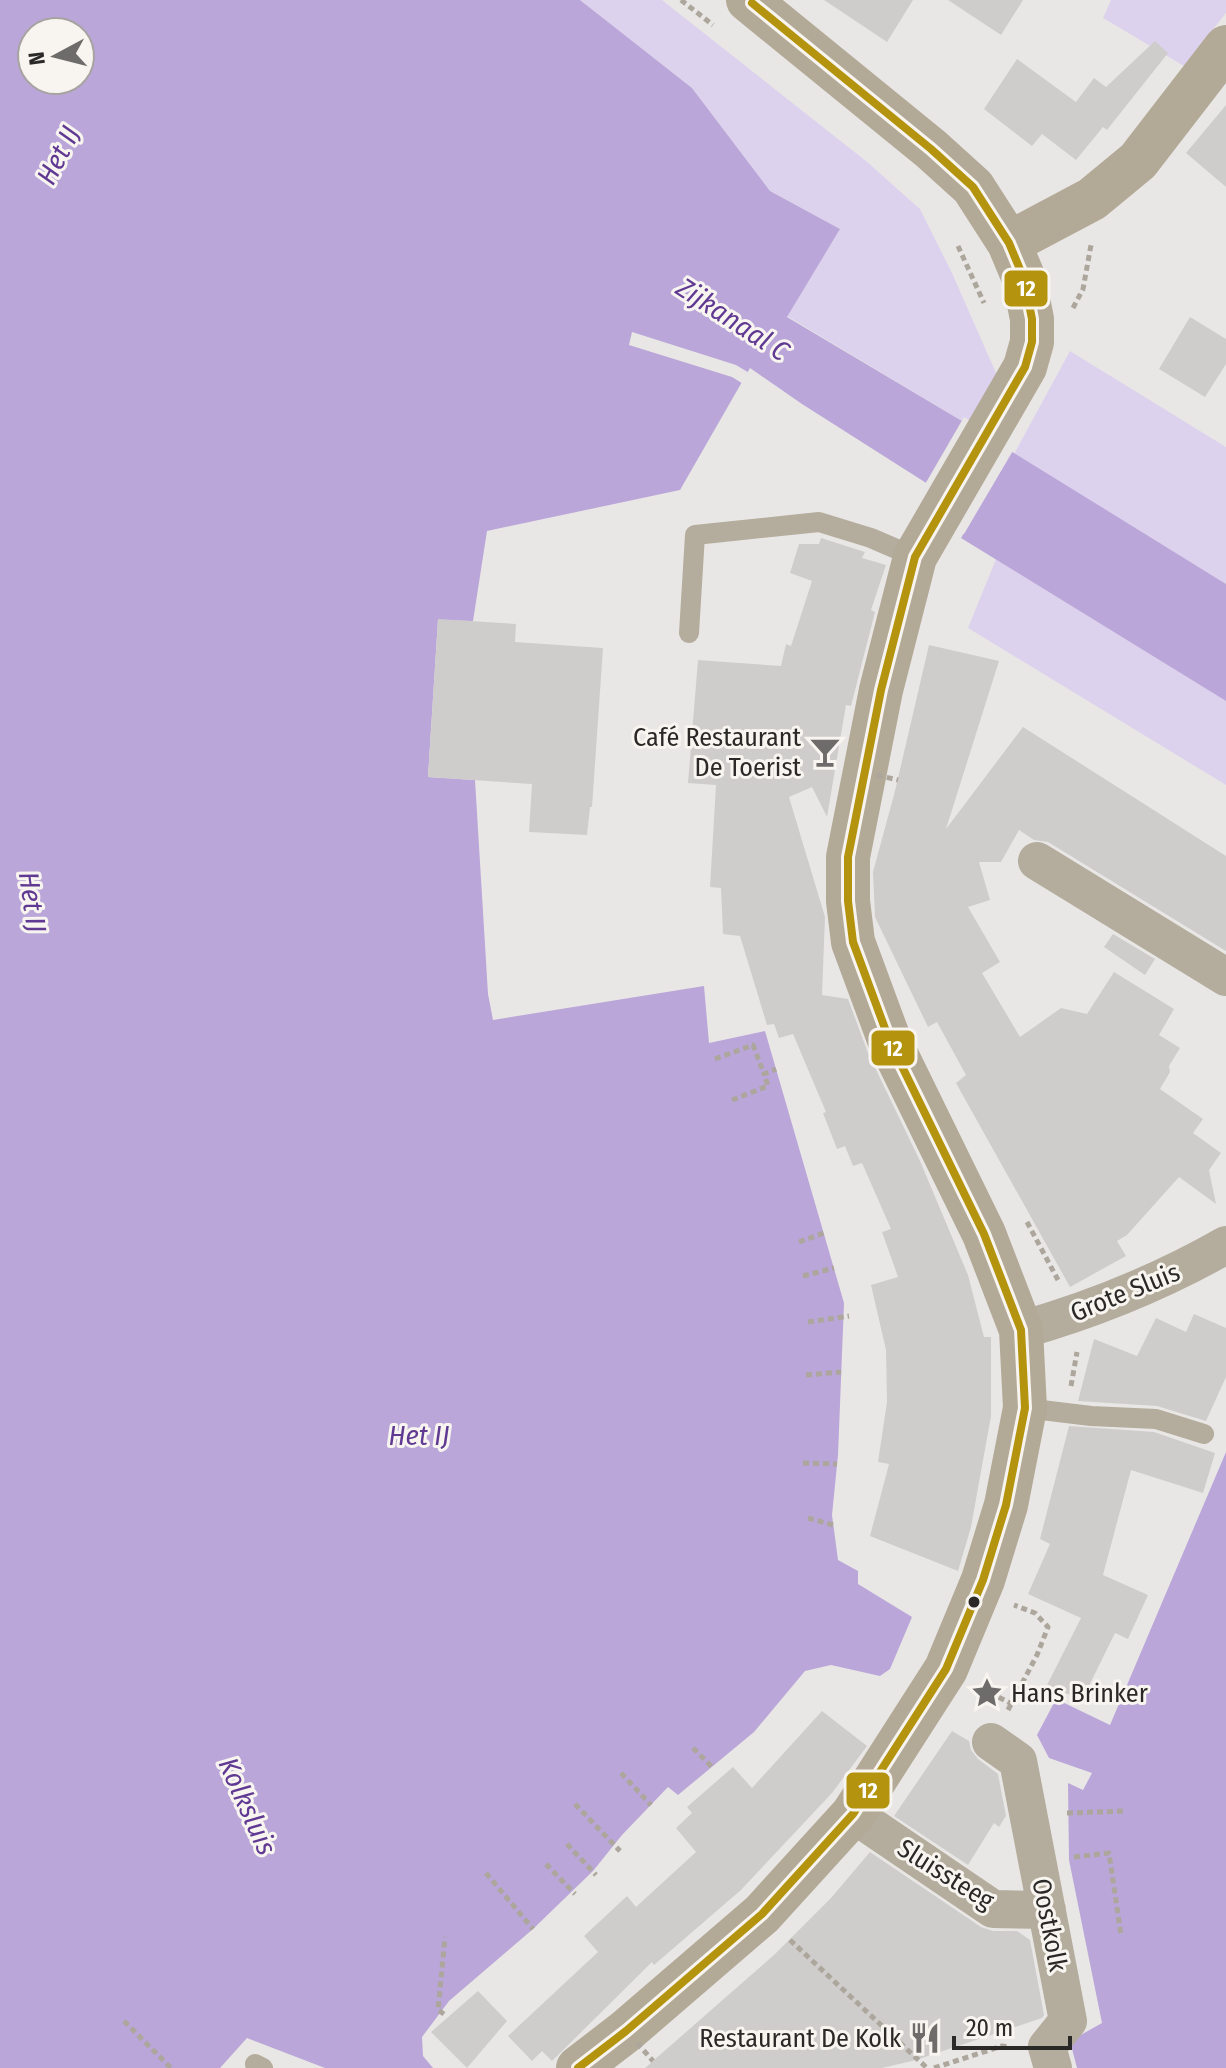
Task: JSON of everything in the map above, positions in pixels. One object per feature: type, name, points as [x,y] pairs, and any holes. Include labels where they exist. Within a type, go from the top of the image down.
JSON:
[{"type":"street","points":[[578,2068],[626,2031],[762,1914],[853,1814],[946,1669],[983,1580],[1006,1505],[1025,1408],[1021,1330],[984,1234],[890,1042],[853,942],[848,901],[848,857],[864,772],[915,557],[1025,367],[1032,342],[1032,319],[1024,279],[1009,243],[973,187],[751,1]]},
{"type":"street","points":[[1009,243],[1092,199],[1138,161],[1226,47]]},
{"type":"street","points":[[1037,861],[1226,977]]},
{"type":"street","name":"Grote Sluis","points":[[1021,1330],[1077,1314],[1188,1267],[1226,1245]]},
{"type":"street","name":"Oostkolk","points":[[991,1742],[1018,1761],[1068,2021],[1050,2058]]},
{"type":"street","name":"Sluissteeg","points":[[853,1814],[993,1909],[1047,1910]]},
{"type":"lane","points":[[689,633],[695,535],[819,522],[871,538],[915,557]]},
{"type":"lane","points":[[1025,1408],[1091,1416],[1156,1419],[1204,1434]]},
{"type":"path","points":[[891,787],[894,771]]},
{"type":"path","points":[[877,775],[898,780]]},
{"type":"path","points":[[715,1059],[753,1045],[768,1086],[732,1100]]},
{"type":"path","points":[[764,1074],[776,1069]]},
{"type":"path","points":[[1025,1218],[1077,1314]]},
{"type":"path","points":[[799,1242],[824,1233]]},
{"type":"path","points":[[803,1276],[834,1268]]},
{"type":"path","points":[[808,1322],[849,1316]]},
{"type":"path","points":[[806,1375],[841,1372]]},
{"type":"path","points":[[803,1463],[837,1464]]},
{"type":"path","points":[[808,1518],[833,1525]]},
{"type":"path","points":[[1012,1704],[1048,1627],[1035,1613],[1017,1606]]},
{"type":"path","points":[[693,1748],[712,1767]]},
{"type":"path","points":[[621,1773],[651,1805]]},
{"type":"path","points":[[575,1804],[620,1851]]},
{"type":"path","points":[[1068,1813],[1126,1811]]},
{"type":"path","points":[[567,1844],[596,1875]]},
{"type":"path","points":[[1069,1858],[1109,1853],[1121,1935]]},
{"type":"path","points":[[546,1864],[575,1894]]},
{"type":"path","points":[[486,1873],[533,1929]]},
{"type":"path","points":[[762,1914],[927,2068]]},
{"type":"path","points":[[444,2014],[438,2010],[445,1937]]},
{"type":"path","points":[[124,2021],[171,2068]]},
{"type":"path","points":[[637,2043],[653,2061]]},
{"type":"path","points":[[934,2068],[1002,2046],[1050,2058]]},
{"type":"shaded area","points":[[580,0],[662,0],[866,161],[920,209],[996,373],[996,396],[972,427],[787,316],[840,229],[770,191],[692,88]]},
{"type":"shaded area","points":[[1111,0],[1226,0],[1226,13],[1184,66],[1103,18]]},
{"type":"shaded area","points":[[1070,351],[1226,447],[1226,584],[1014,454]]},
{"type":"shaded area","points":[[996,559],[1226,701],[1226,785],[968,628]]},
{"type":"water","name":"Het IJ","points":[[0,0],[580,0],[692,88],[770,191],[840,229],[787,317],[1226,584],[1226,701],[961,538],[975,514],[750,368],[680,490],[487,531],[473,621],[438,620],[428,777],[475,780],[488,994],[493,1020],[704,986],[709,1043],[765,1031],[844,1303],[838,1455],[832,1515],[838,1560],[858,1571],[858,1584],[912,1617],[890,1669],[880,1676],[831,1665],[805,1671],[754,1732],[678,1795],[668,1787],[593,1871],[533,1929],[449,2001],[422,2037],[423,2056],[433,2068],[325,2068],[247,2038],[220,2068],[0,2068]]},
{"type":"water","points":[[1226,1452],[1226,2068],[1077,2068],[1070,2041],[1102,2023],[1069,1860],[1068,1783],[1083,1790],[1092,1773],[1049,1758],[1037,1735],[1056,1699],[1110,1725]]},
{"type":"pier","points":[[632,332],[736,365],[751,374],[745,385],[732,377],[629,345]]},
{"type":"pier","points":[[964,417],[1014,449],[964,534],[960,532],[970,515],[924,486]]},
{"type":"building","points":[[824,0],[913,0],[887,42]]},
{"type":"building","points":[[948,0],[1023,0],[1001,35]]},
{"type":"building","points":[[1155,41],[1168,53],[1107,130],[1103,127],[1076,160],[1042,134],[1032,146],[984,109],[1017,59],[1076,102],[1094,78],[1106,87]]},
{"type":"building","points":[[1226,105],[1226,187],[1186,153]]},
{"type":"building","points":[[1190,317],[1226,339],[1226,364],[1205,397],[1159,369]]},
{"type":"building","points":[[821,538],[865,552],[862,558],[886,565],[871,610],[875,612],[851,706],[846,705],[827,817],[812,787],[789,797],[825,917],[822,995],[848,999],[868,1053],[920,1161],[968,1275],[984,1337],[991,1337],[991,1416],[971,1527],[958,1571],[870,1536],[889,1464],[878,1462],[887,1402],[886,1350],[871,1285],[898,1277],[882,1232],[891,1229],[862,1163],[853,1166],[845,1146],[837,1149],[823,1113],[826,1112],[793,1034],[779,1038],[774,1024],[767,1025],[740,936],[723,934],[721,888],[710,887],[716,785],[688,783],[698,660],[781,666],[786,644],[791,646],[812,581],[790,573],[799,544],[819,544]]},
{"type":"building","points":[[438,619],[516,624],[515,642],[603,648],[592,807],[587,835],[529,832],[532,784],[428,777]]},
{"type":"building","points":[[929,645],[999,661],[946,829],[1023,727],[1226,856],[1226,951],[1048,842],[1034,840],[1019,830],[1001,862],[979,862],[990,900],[968,907],[1000,962],[982,973],[1020,1037],[1061,1008],[1087,1014],[1114,972],[1174,1009],[1159,1035],[1180,1048],[1160,1089],[1203,1119],[1193,1133],[1221,1153],[1209,1170],[1216,1204],[1179,1177],[1127,1235],[1117,1241],[1126,1256],[1070,1287],[956,1083],[966,1075],[937,1022],[928,1027],[875,917],[873,872]]},
{"type":"building","points":[[1113,934],[1155,959],[1145,975],[1104,947]]},
{"type":"building","points":[[1194,1314],[1226,1328],[1226,1377],[1206,1421],[1157,1406],[1078,1401],[1094,1339],[1137,1356],[1156,1318],[1186,1332]]},
{"type":"building","points":[[1069,1426],[1154,1432],[1215,1453],[1203,1493],[1131,1470],[1103,1575],[1148,1595],[1128,1639],[1115,1633],[1082,1700],[1047,1685],[1081,1618],[1028,1594],[1050,1544],[1040,1539]]},
{"type":"building","points":[[822,1711],[867,1746],[832,1793],[741,1890],[654,1965],[652,1962],[552,2061],[542,2051],[532,2061],[508,2036],[598,1952],[584,1936],[627,1896],[636,1907],[696,1852],[676,1828],[692,1813],[687,1807],[733,1767],[752,1788]]},
{"type":"building","points":[[952,1731],[969,1741],[978,1759],[998,1774],[1006,1816],[999,1827],[994,1823],[968,1865],[894,1816]]},
{"type":"building","points":[[870,1852],[981,1927],[993,1931],[1017,1931],[1030,1940],[1044,2015],[1042,2018],[916,2060],[882,2068],[645,2068],[775,1954],[831,1898]]},
{"type":"building","points":[[478,1991],[507,2021],[467,2068],[431,2032]]},
{"type":"transit line","name":"12","points":[[578,2068],[626,2031],[762,1914],[853,1814],[946,1669],[983,1580],[1006,1505],[1025,1408],[1021,1330],[984,1234],[890,1042],[853,942],[848,901],[848,857],[881,690],[915,557],[1025,367],[1032,342],[1032,319],[1024,279],[1009,243],[973,187],[752,3]]},
{"type":"place","name":"Café Restaurant De Toerist","points":[[825,752]]},
{"type":"place","name":"Hans Brinker","points":[[987,1693]]},
{"type":"place","name":"Restaurant De Kolk","points":[[925,2038]]},
{"type":"water label","name":"Zijkanaal C","points":[[733,319]]},
{"type":"water label","name":"Kolksluis","points":[[248,1806]]}]
